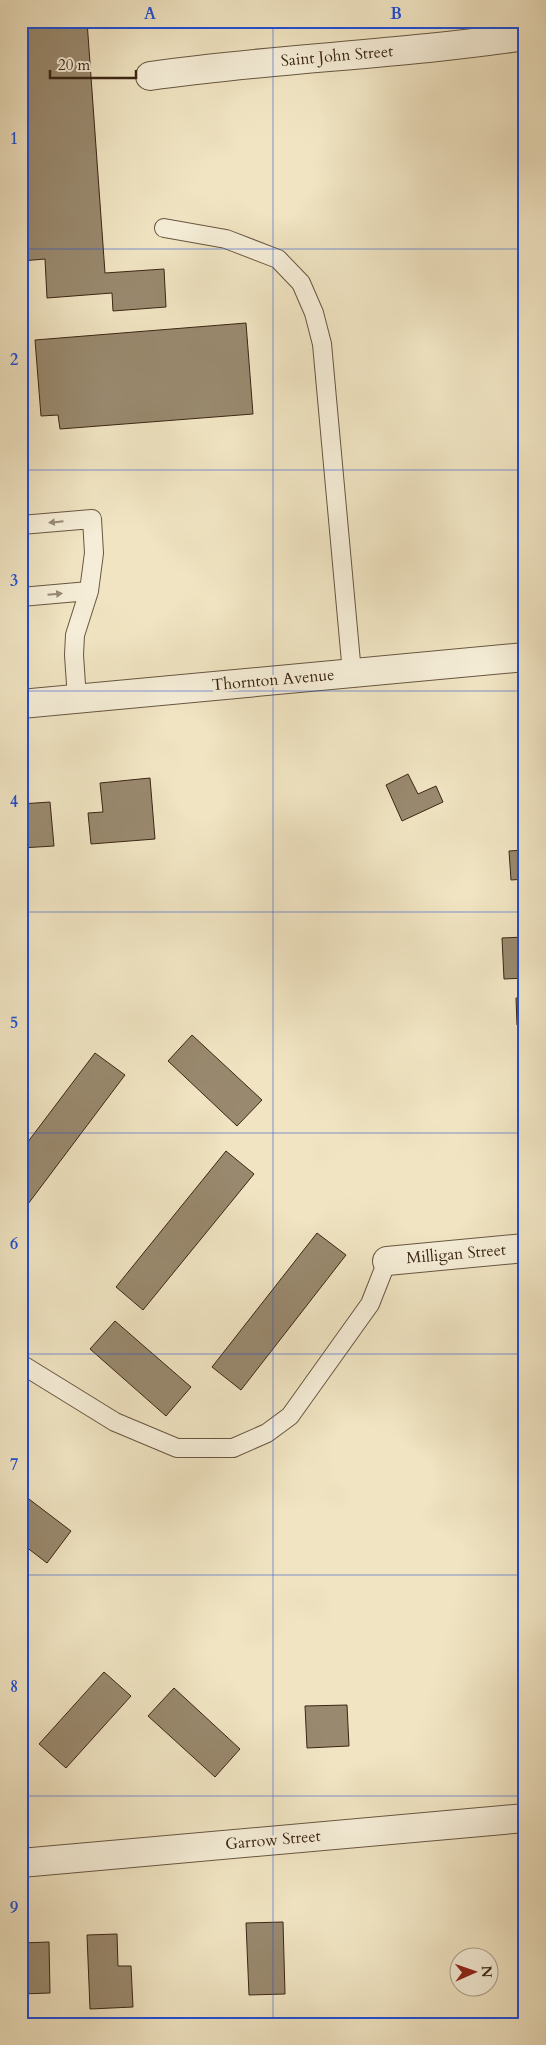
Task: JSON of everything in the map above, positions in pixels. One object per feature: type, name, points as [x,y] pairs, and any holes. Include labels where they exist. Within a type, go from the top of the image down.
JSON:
[{"type":"street","name":"Saint John Street","points":[[150,76],[199,69],[454,46],[525,36]]},
{"type":"street","name":"Thornton Avenue","points":[[21,704],[525,657]]},
{"type":"street","name":"Milligan Street","points":[[387,1261],[525,1248]]},
{"type":"street","name":"Garrow Street","points":[[21,1863],[525,1818]]},
{"type":"lane","points":[[164,228],[226,239],[278,259],[301,283],[314,313],[322,344],[352,673]]},
{"type":"lane","points":[[21,525],[92,518],[94,553],[89,591],[76,635],[74,655],[77,699]]},
{"type":"lane","points":[[21,597],[89,591]]},
{"type":"lane","points":[[21,1364],[115,1422],[177,1448],[233,1448],[267,1433],[290,1416],[370,1304],[387,1261]]},
{"type":"building","points":[[21,21],[87,21],[105,273],[164,269],[166,307],[113,311],[112,293],[47,298],[45,259],[21,261]]},
{"type":"building","points":[[246,323],[253,414],[60,429],[58,415],[41,416],[35,340]]},
{"type":"building","points":[[521,739],[525,739],[525,776],[522,776]]},
{"type":"building","points":[[408,774],[418,794],[436,786],[443,802],[402,821],[386,785]]},
{"type":"building","points":[[150,778],[155,839],[91,844],[88,813],[103,812],[100,783]]},
{"type":"building","points":[[50,802],[54,846],[21,848],[21,804]]},
{"type":"building","points":[[525,850],[525,879],[511,880],[509,851]]},
{"type":"building","points":[[525,937],[525,978],[504,979],[502,938]]},
{"type":"building","points":[[516,998],[525,998],[525,1025],[517,1025]]},
{"type":"building","points":[[192,1035],[262,1100],[237,1126],[168,1061]]},
{"type":"building","points":[[95,1053],[125,1075],[25,1208],[21,1205],[21,1151]]},
{"type":"building","points":[[226,1151],[254,1174],[143,1310],[116,1287]]},
{"type":"building","points":[[317,1233],[346,1255],[241,1390],[212,1367]]},
{"type":"building","points":[[115,1321],[191,1387],[166,1416],[90,1349]]},
{"type":"building","points":[[21,1493],[71,1531],[47,1563],[21,1543]]},
{"type":"building","points":[[104,1672],[131,1696],[66,1768],[39,1744]]},
{"type":"building","points":[[174,1688],[240,1749],[215,1777],[148,1716]]},
{"type":"building","points":[[347,1705],[349,1746],[307,1748],[305,1706]]},
{"type":"building","points":[[283,1922],[285,1994],[249,1995],[246,1923]]},
{"type":"building","points":[[117,1934],[118,1966],[131,1966],[133,2007],[90,2009],[87,1935]]},
{"type":"building","points":[[49,1942],[50,1993],[21,1994],[21,1943]]}]
